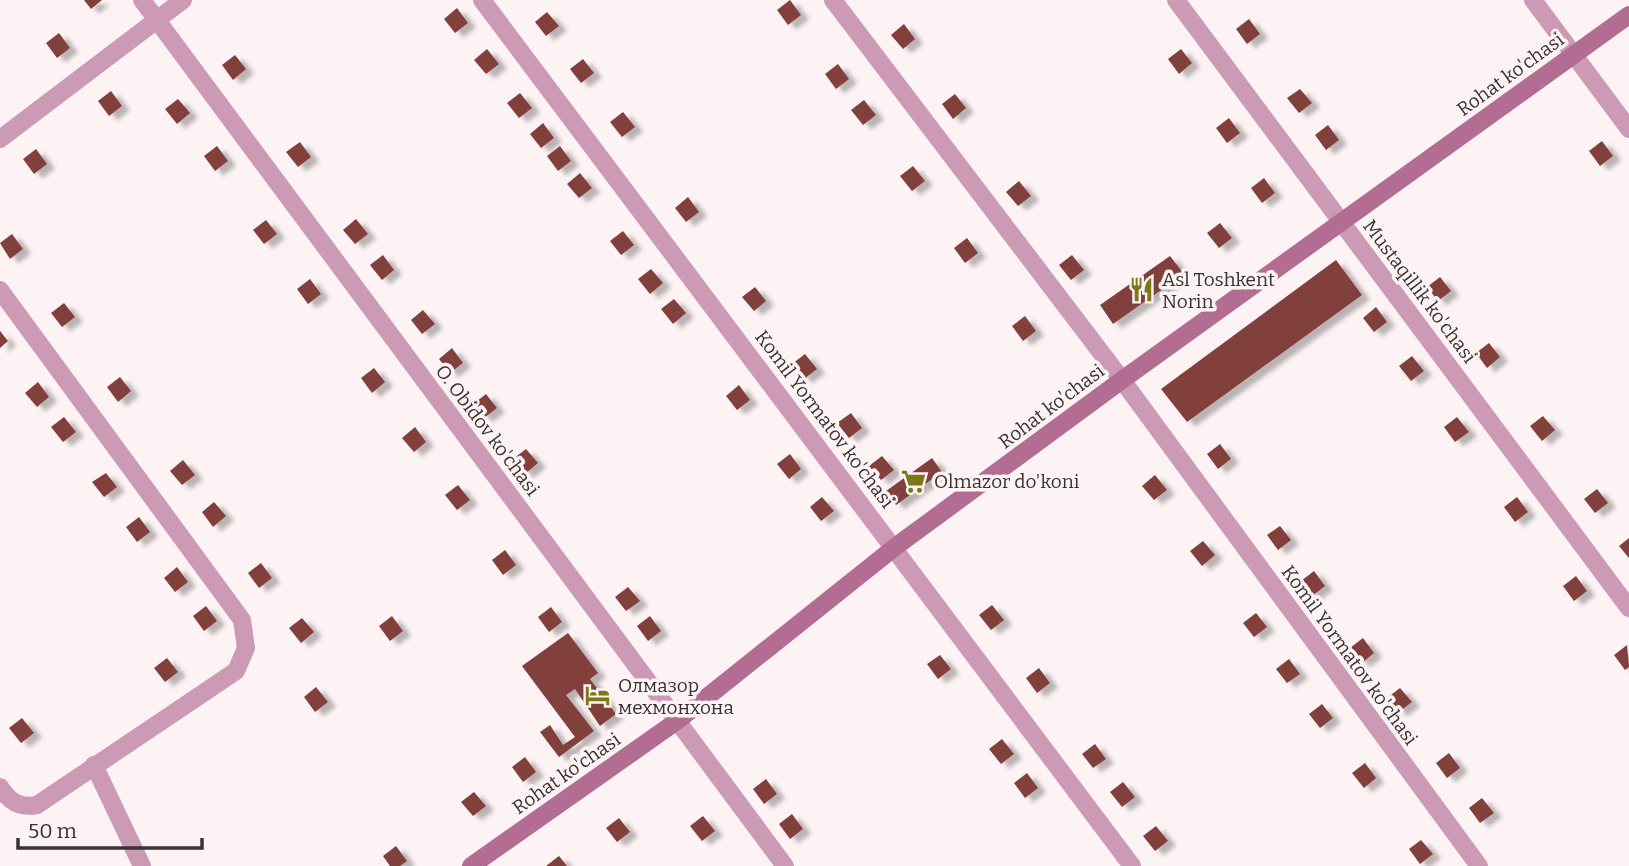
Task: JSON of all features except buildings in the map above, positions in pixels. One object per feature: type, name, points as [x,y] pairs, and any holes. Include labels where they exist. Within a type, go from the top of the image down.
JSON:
[{"type":"street","name":"O. Obidov ko'chasi","points":[[142,0],[785,866]]},
{"type":"street","points":[[0,139],[183,0]]},
{"type":"street","name":"Komil Yormatov ko'chasi","points":[[482,0],[1132,866]]},
{"type":"street","name":"Komil Yormatov ko'chasi","points":[[833,0],[1122,380],[1479,866]]},
{"type":"street","name":"Mustaqillik ko'chasi","points":[[1176,0],[1629,608]]},
{"type":"street","points":[[1532,0],[1629,130]]},
{"type":"street","name":"Rohat ko'chasi","points":[[471,866],[677,720],[895,547],[1122,380],[1629,15]]},
{"type":"street","points":[[0,290],[242,620],[246,648],[236,671],[37,805],[24,807],[8,799],[0,787]]},
{"type":"street","points":[[94,765],[142,866]]},
{"type":"place","name":"Asl Toshkent Norin","points":[[1142,290]]},
{"type":"place","name":"Olmazor do'koni","points":[[914,481]]},
{"type":"place","name":"Олмазор мехмонхона","points":[[598,696]]}]
